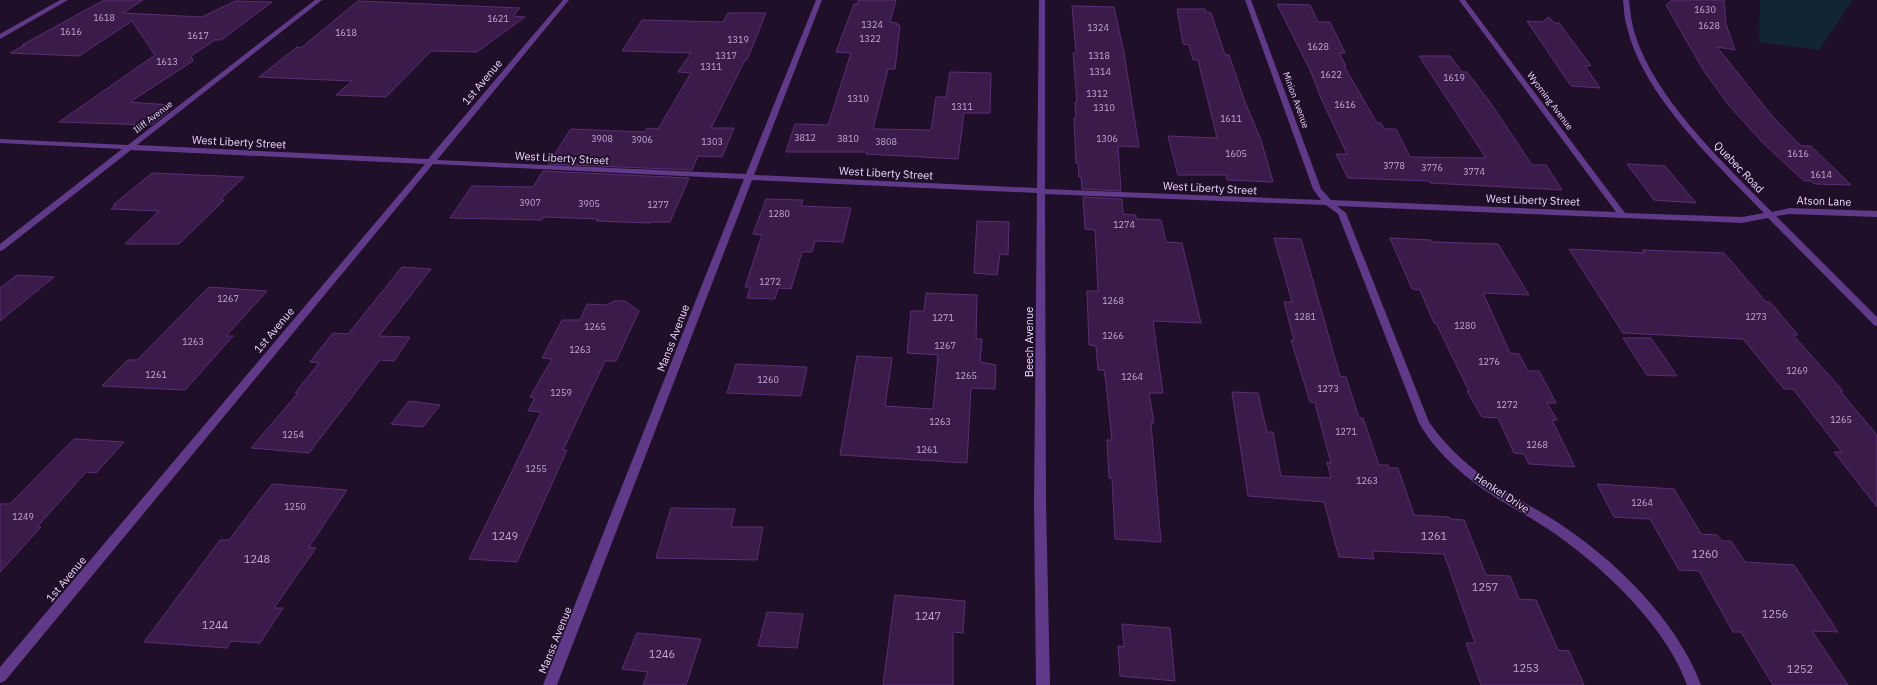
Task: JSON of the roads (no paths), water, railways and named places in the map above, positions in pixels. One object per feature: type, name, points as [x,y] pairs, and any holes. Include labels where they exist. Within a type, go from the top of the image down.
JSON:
[{"type":"street","points":[[0,37],[64,0]]},
{"type":"street","name":"Iliff Avenue","points":[[0,248],[319,0]]},
{"type":"street","name":"1st Avenue","points":[[0,677],[566,0]]},
{"type":"street","name":"Manss Avenue","points":[[550,685],[634,473],[747,177],[819,0]]},
{"type":"street","name":"Beech Avenue","points":[[1042,0],[1040,503],[1043,685]]},
{"type":"street","name":"Minion Avenue","points":[[1248,0],[1317,189],[1321,196],[1329,204]]},
{"type":"street","name":"Wyoming Avenue","points":[[1462,0],[1622,215]]},
{"type":"street","name":"Quebec Road","points":[[1626,0],[1626,9],[1632,33],[1646,65],[1665,97],[1692,132],[1877,323]]},
{"type":"street","name":"West Liberty Street","points":[[0,141],[1329,204],[1742,220],[1771,215]]},
{"type":"street","name":"Henkel Drive","points":[[1329,204],[1342,213],[1424,423],[1430,432],[1457,461],[1486,485],[1552,525],[1586,549],[1632,591],[1670,639],[1694,685]]},
{"type":"street","name":"Atson Lane","points":[[1771,215],[1790,211],[1877,214]]}]
